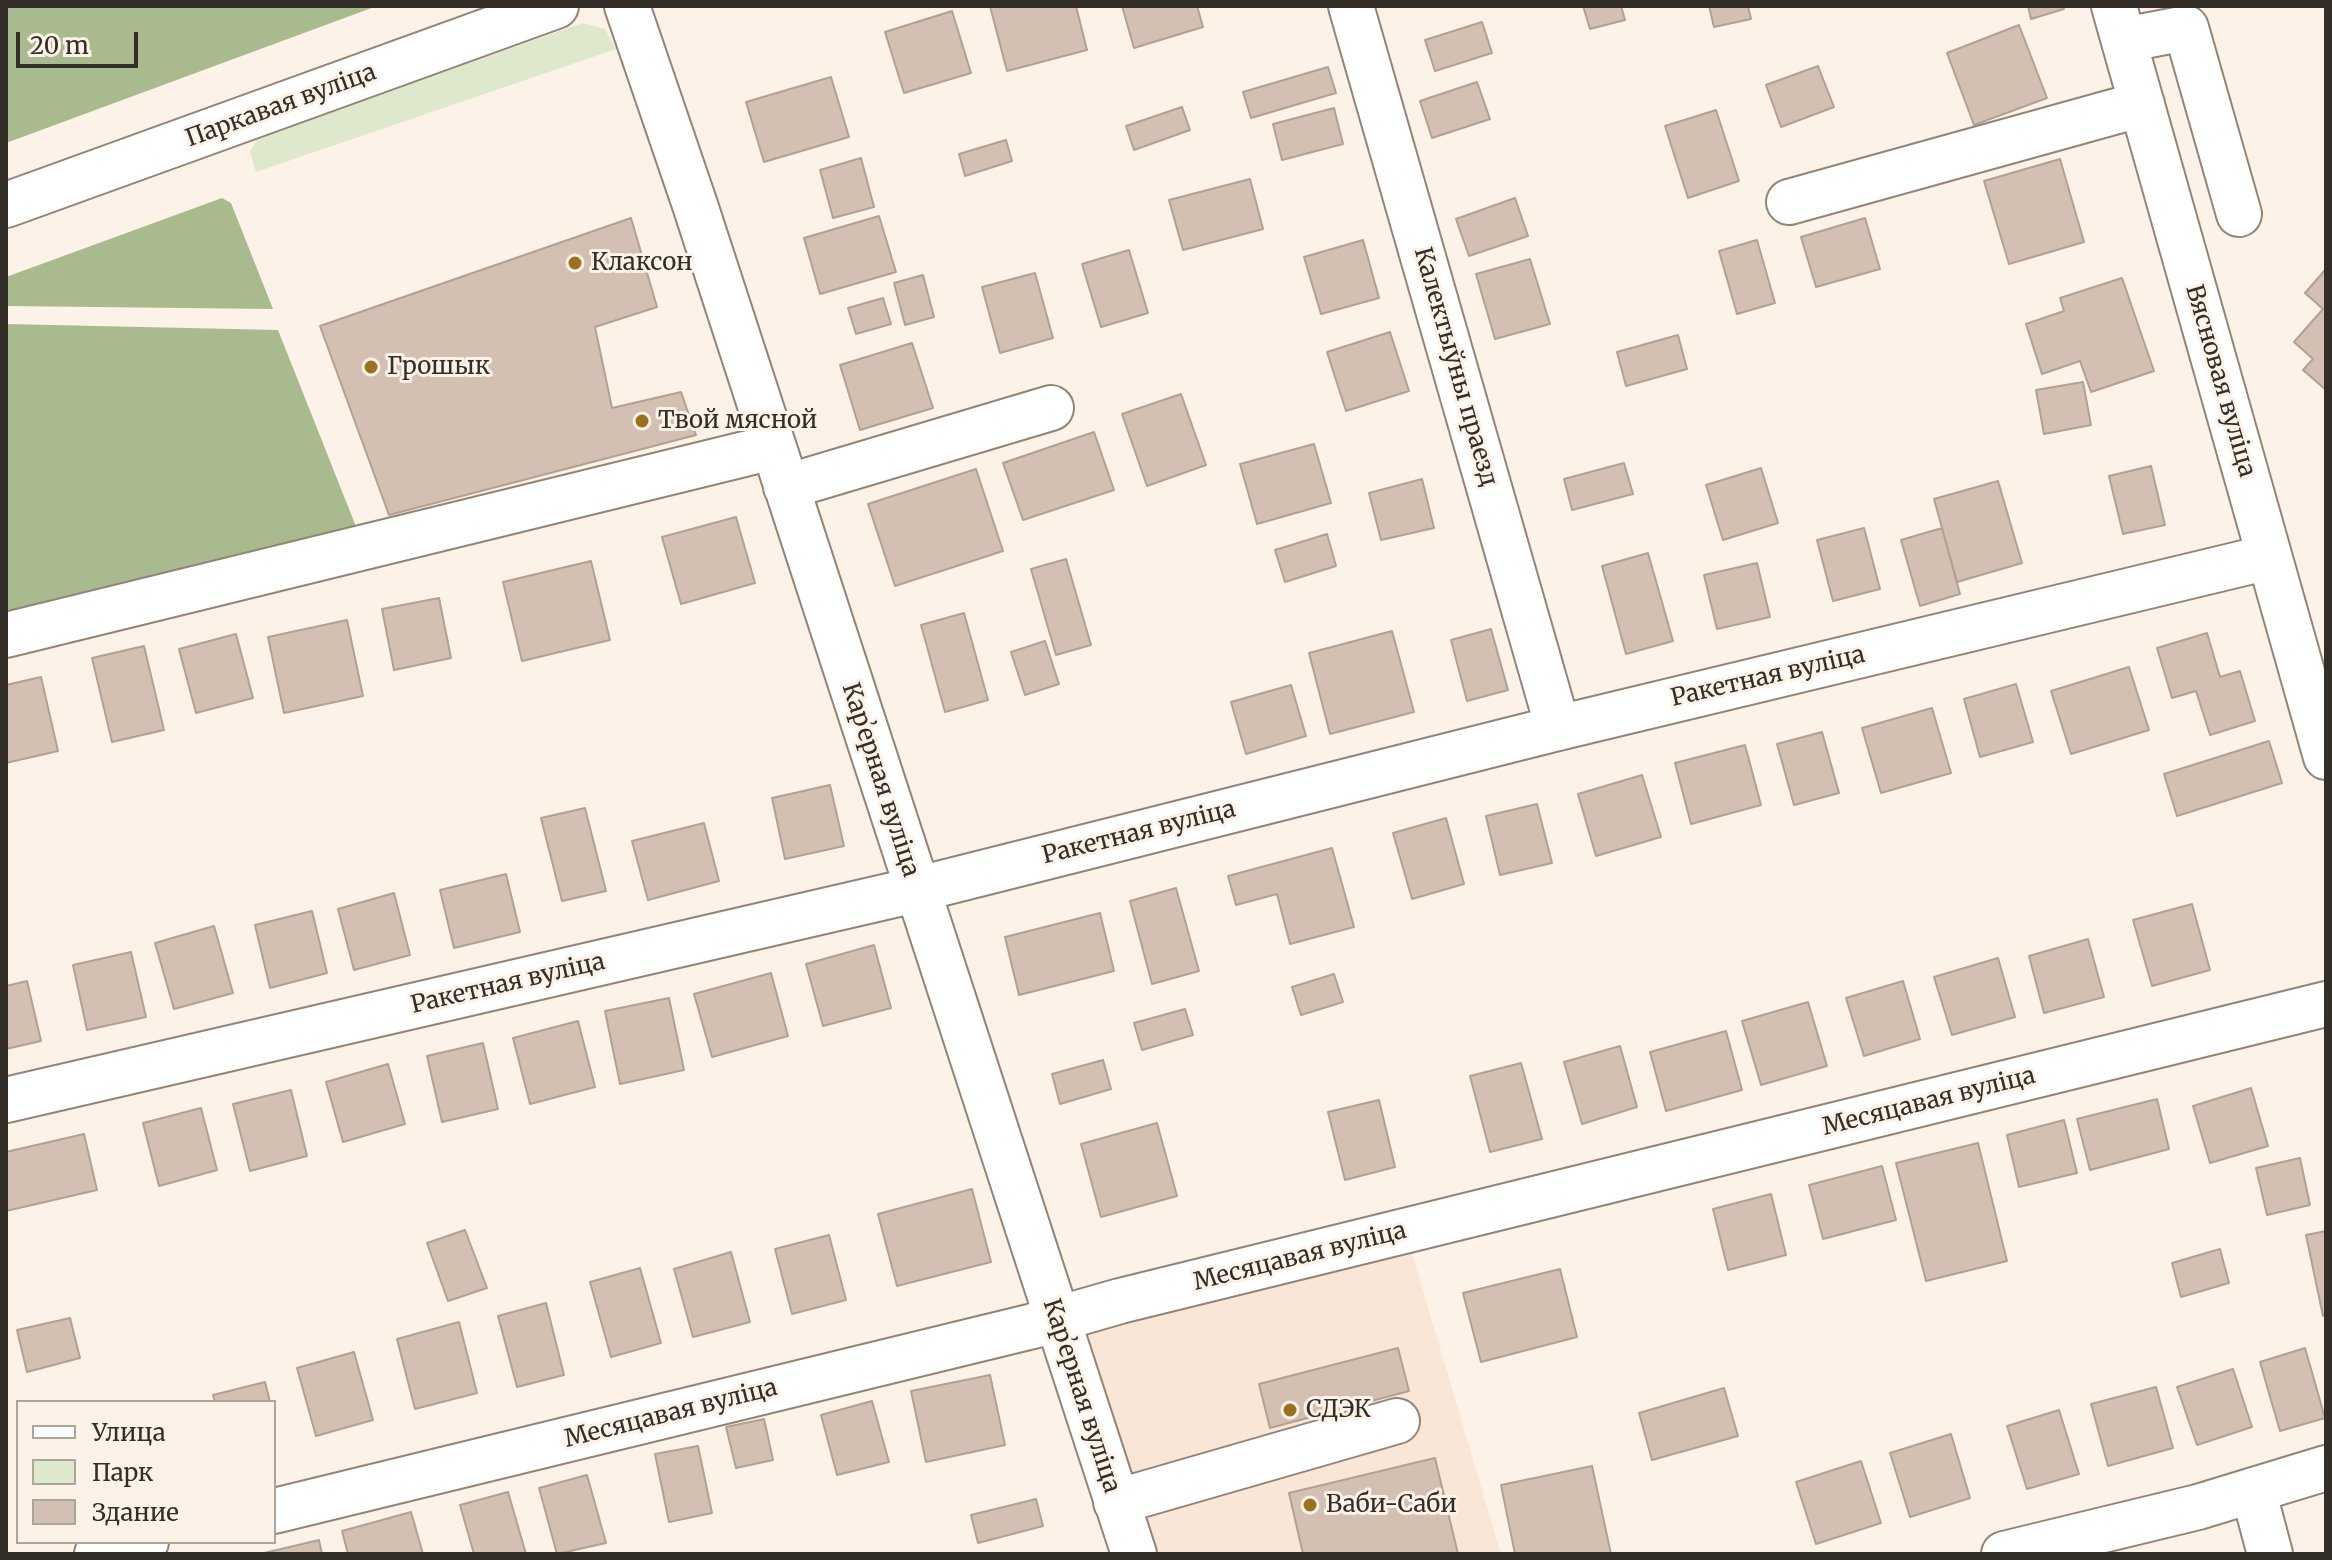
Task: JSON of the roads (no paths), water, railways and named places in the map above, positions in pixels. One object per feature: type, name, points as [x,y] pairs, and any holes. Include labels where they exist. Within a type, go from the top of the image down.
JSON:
[{"type":"street","name":"Паркавая вуліца","points":[[6,205],[556,6]]},
{"type":"street","name":"Карʼерная вуліца","points":[[627,6],[1055,1321],[1134,1554]]},
{"type":"street","name":"Калектыўны праезд","points":[[1351,6],[1558,728]]},
{"type":"street","points":[[2119,23],[2186,28],[2239,214]]},
{"type":"street","name":"Вясновая вуліца","points":[[2119,23],[2326,757]]},
{"type":"street","points":[[1789,202],[2142,104]]},
{"type":"street","points":[[6,635],[1051,408]]},
{"type":"street","name":"Ракетная вуліца","points":[[6,1100],[915,890],[1558,728],[2269,557]]},
{"type":"street","name":"Месяцавая вуліца","points":[[276,1511],[1055,1321],[1120,1301],[2326,1004]]},
{"type":"street","points":[[1116,1502],[1397,1421]]},
{"type":"street","points":[[2004,1554],[2253,1490],[2326,1468]]},
{"type":"street","points":[[2253,1490],[2270,1554]]},
{"type":"street","points":[[97,1554],[138,1544]]},
{"type":"place","name":"Клаксон","points":[[575,263]]},
{"type":"place","name":"Грошык","points":[[371,367]]},
{"type":"place","name":"Твой мясной","points":[[642,421]]},
{"type":"place","name":"СДЭК","points":[[1290,1410]]},
{"type":"place","name":"Ваби-Саби","points":[[1310,1505]]}]
